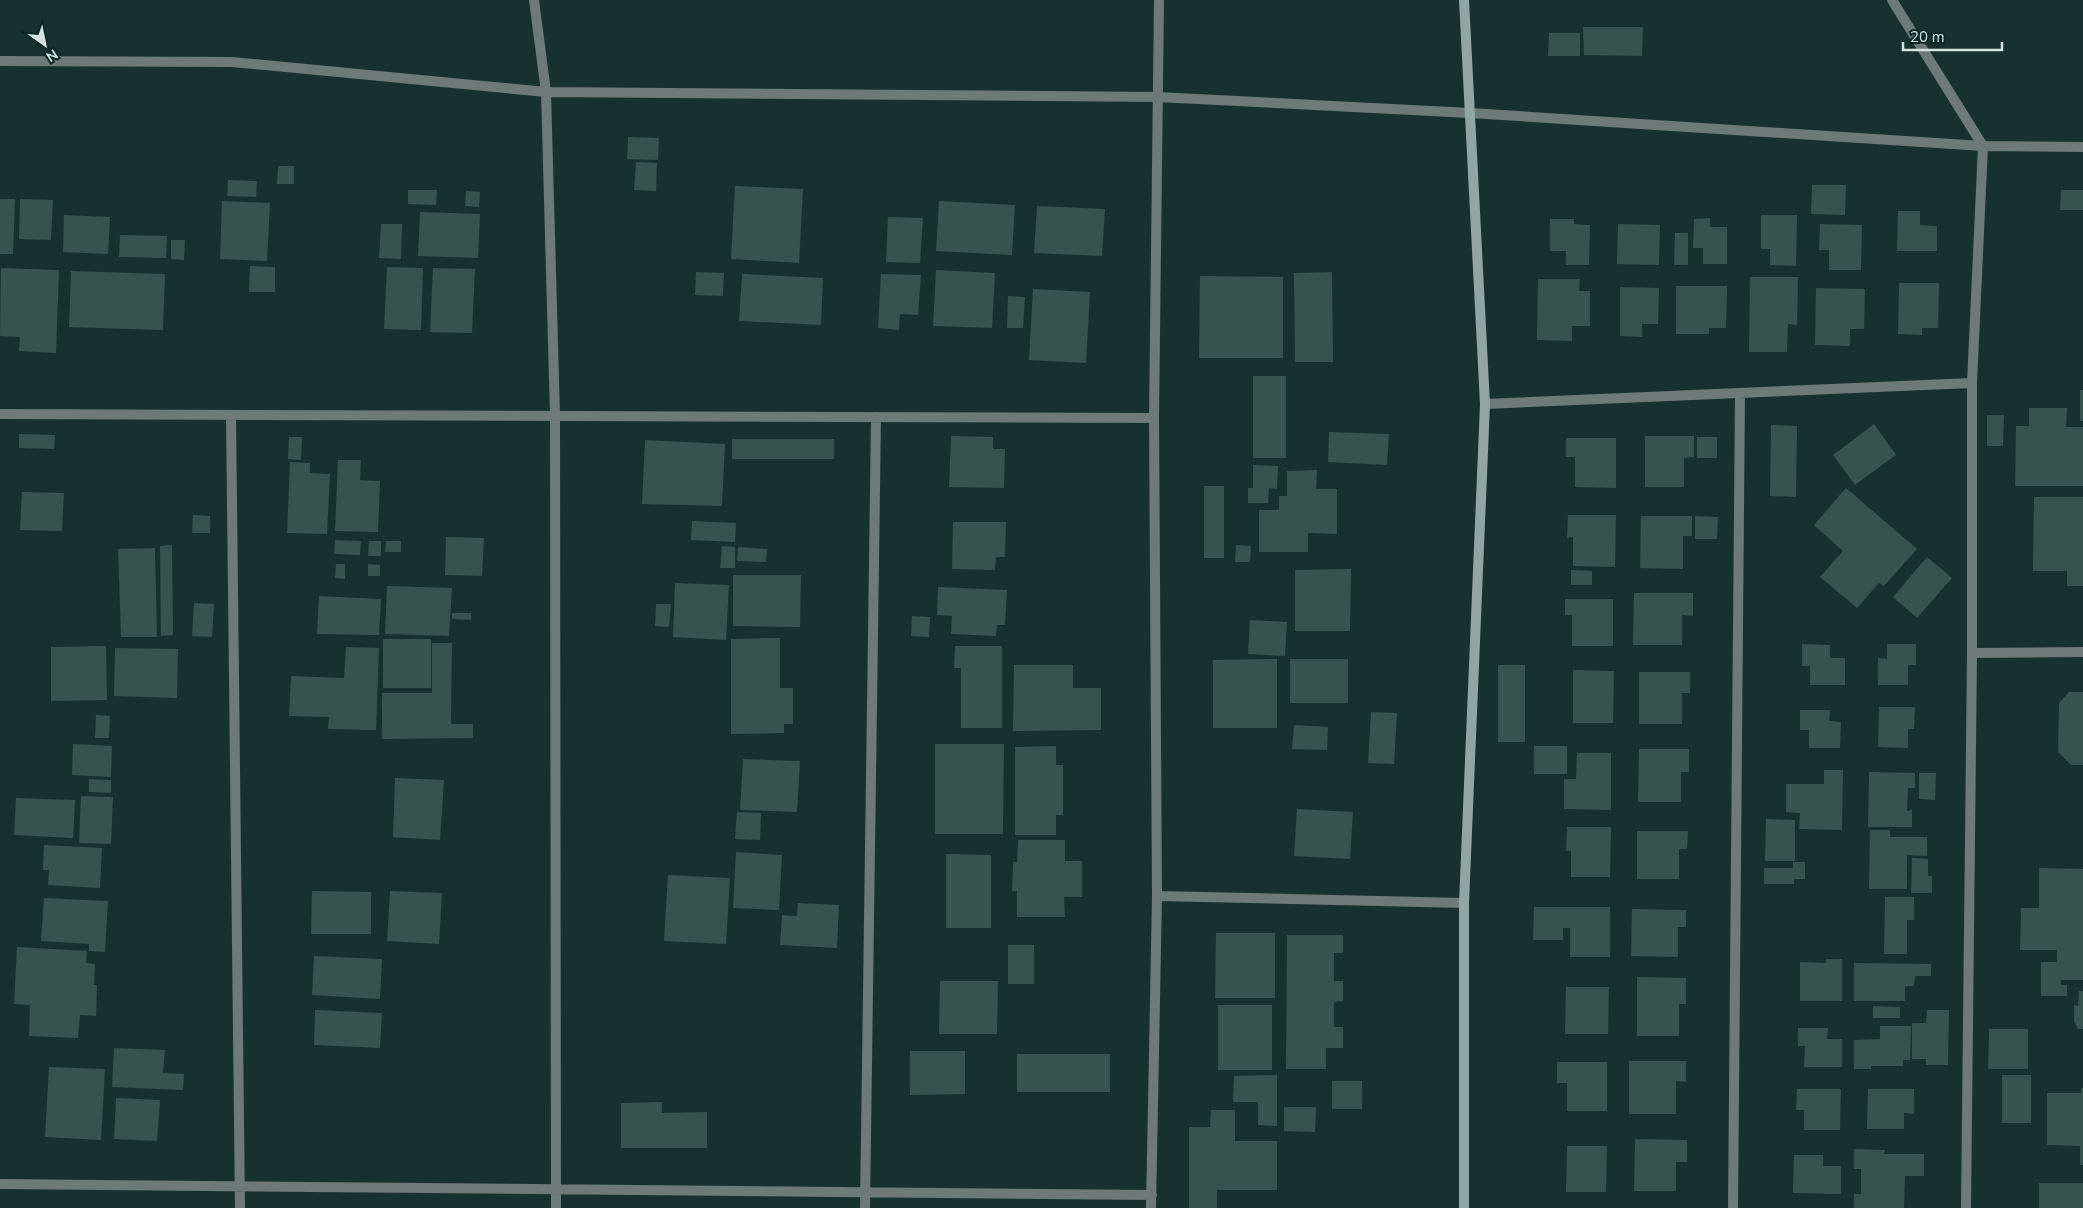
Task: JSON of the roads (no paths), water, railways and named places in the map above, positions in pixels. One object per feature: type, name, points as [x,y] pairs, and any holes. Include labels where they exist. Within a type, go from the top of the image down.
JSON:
[{"type":"street","points":[[534,0],[546,92],[555,415],[556,1208]]},
{"type":"street","points":[[1151,1208],[1157,896],[1154,418],[1159,0]]},
{"type":"street","points":[[1464,0],[1485,404],[1464,903],[1464,1208]]},
{"type":"street","points":[[1892,0],[1982,146],[1972,383],[1972,653],[1966,1208]]},
{"type":"street","points":[[0,61],[232,62],[546,92],[1158,96],[1470,113],[1982,146],[2083,147]]},
{"type":"street","points":[[1485,404],[1972,383]]},
{"type":"street","points":[[1733,1208],[1740,393]]},
{"type":"street","points":[[0,414],[1154,418]]},
{"type":"street","points":[[231,415],[240,1208]]},
{"type":"street","points":[[865,1208],[876,417]]},
{"type":"street","points":[[1972,653],[2083,652]]},
{"type":"street","points":[[1157,896],[1464,903]]},
{"type":"street","points":[[0,1184],[1152,1194]]}]
